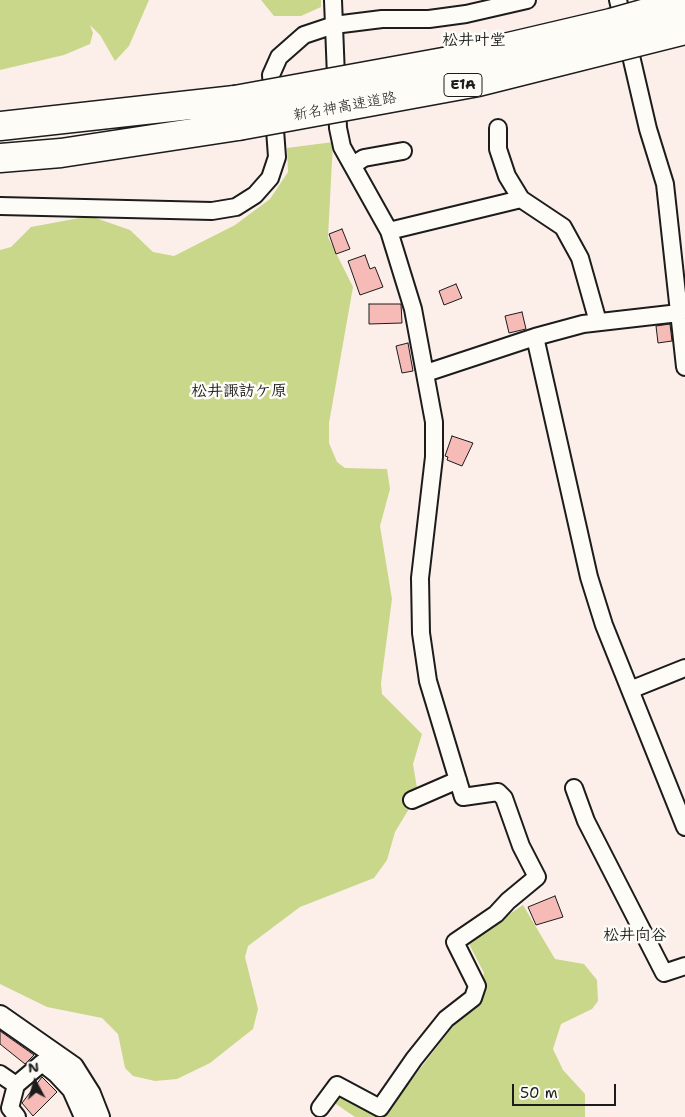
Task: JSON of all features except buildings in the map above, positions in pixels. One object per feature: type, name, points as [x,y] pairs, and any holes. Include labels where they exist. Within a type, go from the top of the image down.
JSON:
[{"type":"highway","name":"新名神高速道路","points":[[0,126],[235,100],[449,61],[611,23],[685,2]]},
{"type":"highway","name":"新名神高速道路","points":[[0,158],[61,153],[238,126],[478,82],[685,30]]},
{"type":"street","points":[[321,1114],[337,1085],[380,1108],[414,1059],[446,1019],[473,998],[477,986],[455,942],[496,914],[508,901],[537,878],[521,846],[504,798],[498,792],[463,797],[428,681],[421,633],[420,578],[434,457],[434,422],[413,309],[389,231],[342,146],[338,128],[333,0]]},
{"type":"street","points":[[0,206],[212,211],[236,206],[254,195],[270,178],[277,156],[271,75],[279,57],[304,35],[334,26],[382,19],[447,16],[527,0]]},
{"type":"street","points":[[618,0],[648,129],[666,184],[685,367]]},
{"type":"street","points":[[498,128],[498,149],[507,176],[520,199],[562,227],[580,258],[598,322]]},
{"type":"street","points":[[353,165],[364,158],[404,151]]},
{"type":"street","points":[[389,231],[520,199]]},
{"type":"street","points":[[426,374],[535,337],[598,322],[679,313]]},
{"type":"street","points":[[535,337],[589,577],[604,625],[685,827]]},
{"type":"street","points":[[630,690],[685,668]]},
{"type":"street","points":[[412,800],[458,780]]},
{"type":"street","points":[[574,788],[586,821],[664,972],[685,966]]},
{"type":"street","points":[[0,1016],[73,1067],[90,1094],[99,1117]]},
{"type":"street","points":[[9,1112],[16,1084],[42,1063],[56,1074],[70,1090],[83,1117]]},
{"type":"street","points":[[0,1074],[16,1084]]},
{"type":"green space","points":[[0,0],[149,0],[129,46],[115,61],[100,35],[90,25],[93,33],[90,44],[64,55],[0,70]]},
{"type":"green space","points":[[261,0],[321,0],[321,7],[301,16],[274,16]]},
{"type":"green space","points":[[333,142],[328,237],[353,287],[329,423],[329,443],[337,462],[345,468],[387,469],[390,489],[380,526],[392,599],[381,683],[382,694],[422,734],[413,764],[418,794],[395,832],[387,860],[374,878],[300,907],[248,946],[245,957],[258,1009],[253,1029],[210,1063],[177,1079],[155,1081],[133,1076],[125,1068],[118,1034],[102,1018],[47,1007],[0,984],[0,250],[11,247],[31,227],[90,216],[130,230],[153,252],[174,256],[235,225],[270,199],[288,172],[287,148]]},
{"type":"green space","points":[[523,905],[555,959],[584,964],[597,980],[598,1001],[592,1009],[561,1024],[553,1049],[563,1070],[585,1094],[585,1117],[355,1117],[333,1102],[341,1093],[385,1114],[454,1025],[478,1003],[484,973],[468,942]]},
{"type":"district","name":"松井叶堂","points":[[474,41]]},
{"type":"district","name":"松井諏訪ケ原","points":[[239,392]]},
{"type":"district","name":"松井向谷","points":[[635,936]]}]
